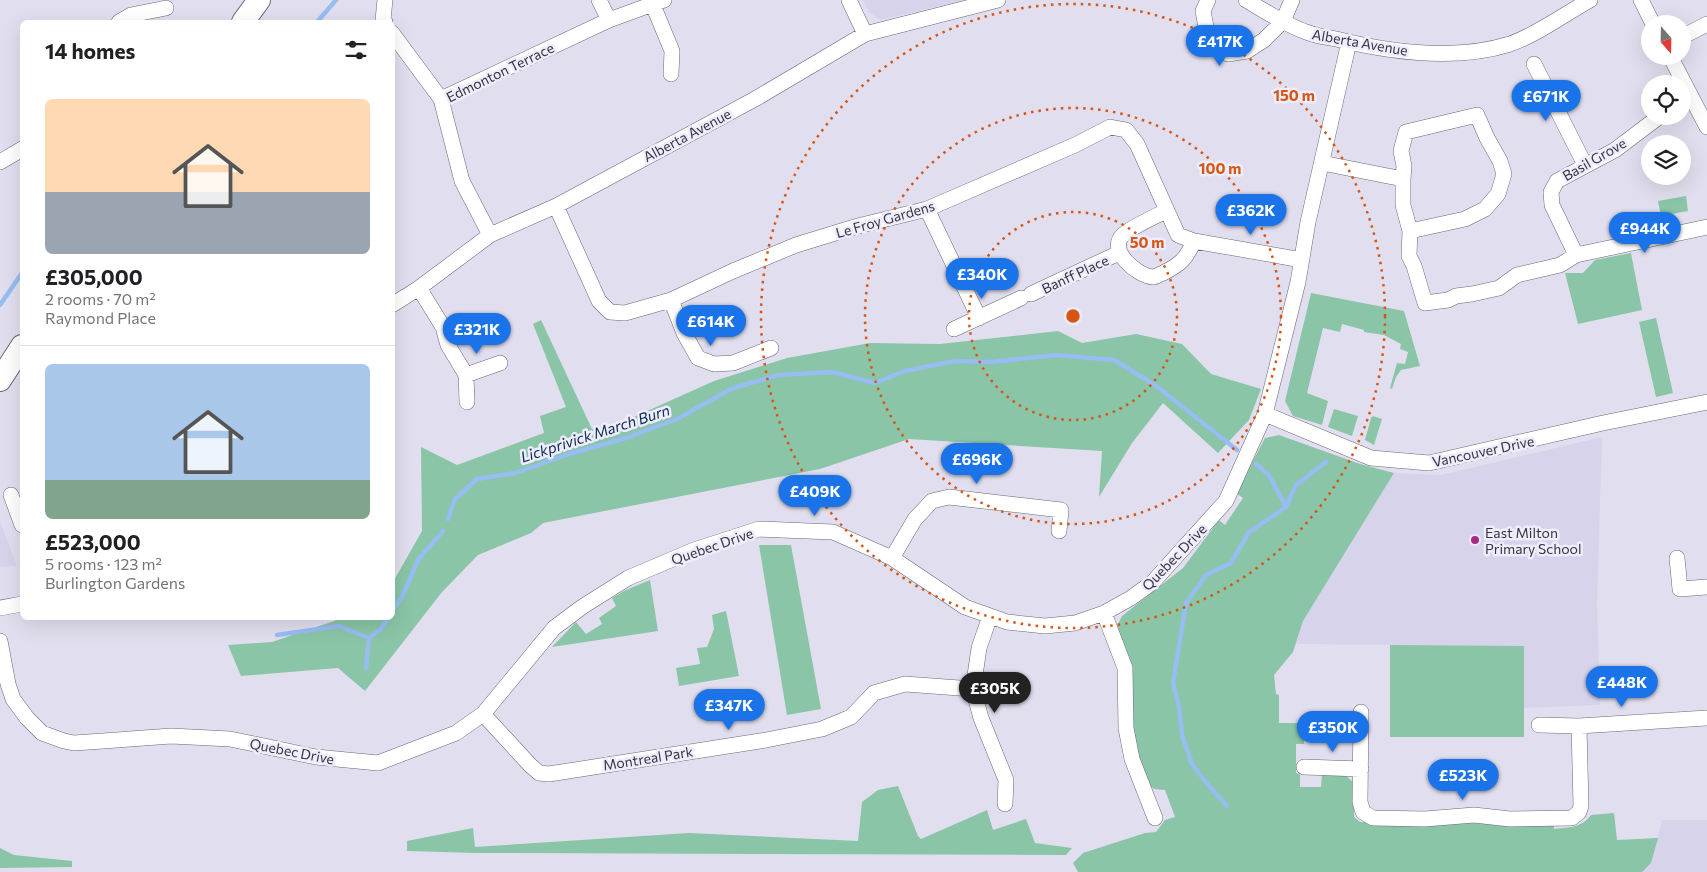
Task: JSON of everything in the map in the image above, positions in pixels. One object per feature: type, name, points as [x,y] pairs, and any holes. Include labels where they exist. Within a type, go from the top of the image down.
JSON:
[{"type":"street","points":[[244,20],[259,0]]},
{"type":"street","points":[[384,20],[385,0]]},
{"type":"street","points":[[599,0],[609,20]]},
{"type":"street","points":[[850,0],[865,34]]},
{"type":"street","name":"Alberta Avenue","points":[[395,303],[419,288],[490,235],[556,206],[755,99],[865,34],[998,0]]},
{"type":"street","points":[[1208,0],[1203,12],[1207,32],[1215,48],[1228,54],[1247,51],[1264,40],[1283,21],[1292,0]]},
{"type":"street","name":"Alberta Avenue","points":[[1246,0],[1306,32],[1394,50],[1441,52],[1465,52],[1511,44],[1590,0]]},
{"type":"street","points":[[1641,0],[1648,15]]},
{"type":"street","points":[[658,2],[672,51],[671,74]]},
{"type":"street","name":"Edmonton Terrace","points":[[490,235],[462,181],[441,99],[609,20],[658,2]]},
{"type":"street","points":[[122,20],[131,15],[166,8]]},
{"type":"street","points":[[1691,32],[1707,24]]},
{"type":"street","points":[[395,37],[441,99]]},
{"type":"street","name":"Quebec Drive","points":[[0,641],[8,684],[13,699],[27,718],[42,733],[64,741],[74,743],[171,736],[230,739],[316,758],[378,763],[456,734],[483,714],[554,628],[582,607],[628,578],[694,550],[759,529],[833,532],[892,558],[965,607],[1006,622],[1044,626],[1075,623],[1104,613],[1131,598],[1153,582],[1226,501],[1265,414],[1298,282],[1308,222],[1349,42]]},
{"type":"street","points":[[1534,64],[1586,165]]},
{"type":"street","points":[[1524,102],[1547,90]]},
{"type":"street","points":[[1691,107],[1707,127]]},
{"type":"street","points":[[1410,230],[1465,219],[1485,209],[1498,194],[1504,174],[1500,161],[1477,115],[1406,132],[1401,151],[1404,166],[1402,179],[1403,205],[1410,230],[1408,256],[1414,266],[1425,303],[1448,300],[1456,296],[1499,288],[1518,275],[1560,265],[1576,254],[1707,226]]},
{"type":"street","name":"Basil Grove","points":[[1576,254],[1552,205],[1551,192],[1557,181],[1616,150],[1648,125]]},
{"type":"street","name":"Le Froy Gardens","points":[[556,206],[599,301],[610,312],[625,313],[672,300],[733,271],[796,245],[858,226],[927,209],[1075,145],[1110,127],[1126,130],[1137,144],[1178,235],[1194,241],[1302,260]]},
{"type":"street","points":[[0,162],[20,151]]},
{"type":"street","points":[[1322,163],[1402,179]]},
{"type":"street","points":[[927,209],[979,318]]},
{"type":"street","name":"Banff Place","points":[[1166,211],[1122,236],[1118,244],[1119,253],[1142,275],[1154,277],[1178,265],[1187,255],[1194,241]]},
{"type":"street","name":"Banff Place","points":[[954,329],[1119,253]]},
{"type":"street","points":[[419,288],[443,327],[448,345],[466,376],[467,402]]},
{"type":"street","points":[[672,300],[684,333],[698,358],[714,364],[733,363],[772,348]]},
{"type":"street","points":[[0,380],[20,349]]},
{"type":"street","points":[[466,376],[500,363]]},
{"type":"street","name":"Vancouver Drive","points":[[1265,414],[1371,458],[1430,463],[1603,423],[1707,402]]},
{"type":"street","points":[[892,558],[915,519],[932,500],[950,497],[1061,510],[1059,531]]},
{"type":"street","points":[[16,499],[20,516]]},
{"type":"street","points":[[1677,558],[1680,589],[1707,587]]},
{"type":"street","points":[[0,608],[20,604]]},
{"type":"street","points":[[1104,613],[1125,668],[1126,728],[1132,759],[1155,818]]},
{"type":"street","points":[[990,616],[979,648],[973,689],[981,718],[1006,780],[1005,804]]},
{"type":"street","name":"Montreal Park","points":[[483,714],[530,765],[539,773],[549,774],[766,740],[822,729],[850,717],[874,693],[905,684],[973,689]]},
{"type":"street","points":[[1361,712],[1360,802],[1363,812],[1373,818],[1425,819],[1474,815],[1510,820],[1572,818],[1579,812],[1581,806],[1579,726]]},
{"type":"street","points":[[1538,726],[1579,726],[1707,718]]},
{"type":"street","points":[[1304,767],[1361,769]]},
{"type":"shaded area","points":[[863,0],[966,0],[880,20],[869,12]]},
{"type":"shaded area","name":"East Milton Primary School","points":[[1602,437],[1597,605],[1600,705],[1524,708],[1524,737],[1390,737],[1390,645],[1296,644],[1303,621],[1394,473],[1441,475]]},
{"type":"shaded area","points":[[0,521],[17,566],[0,567]]},
{"type":"shaded area","points":[[1662,820],[1707,820],[1707,872],[1642,872],[1651,863]]},
{"type":"green space","points":[[1686,196],[1688,211],[1661,216],[1658,201]]},
{"type":"green space","points":[[1631,253],[1642,310],[1578,324],[1565,273],[1583,273],[1595,260]]},
{"type":"green space","points":[[1311,293],[1404,311],[1420,366],[1401,370],[1396,377],[1392,389],[1390,388],[1397,363],[1405,364],[1408,352],[1400,349],[1401,344],[1384,335],[1364,332],[1364,330],[1342,324],[1340,332],[1323,328],[1307,393],[1328,401],[1322,425],[1293,416],[1285,401]]},
{"type":"green space","points":[[1656,318],[1673,393],[1656,397],[1639,322]]},
{"type":"green space","points":[[541,320],[592,429],[616,425],[714,381],[787,358],[870,343],[940,344],[1058,331],[1082,343],[1136,334],[1182,344],[1211,374],[1261,389],[1249,420],[1218,453],[1163,403],[1132,443],[1099,497],[1102,451],[909,439],[820,469],[543,523],[531,533],[478,555],[442,592],[365,691],[338,668],[241,676],[228,645],[272,642],[337,620],[395,620],[395,578],[422,531],[421,447],[457,465],[544,433],[540,416],[566,407],[533,324]]},
{"type":"green space","points":[[1334,409],[1358,416],[1352,436],[1328,427]]},
{"type":"green space","points":[[1373,416],[1382,419],[1374,445],[1365,440]]},
{"type":"green space","points":[[1279,435],[1360,464],[1394,473],[1303,621],[1293,652],[1274,675],[1276,694],[1279,695],[1279,723],[1304,723],[1304,744],[1296,744],[1296,773],[1300,774],[1300,787],[1321,787],[1322,774],[1344,774],[1354,783],[1354,817],[1360,822],[1554,824],[1554,829],[1579,825],[1591,815],[1614,813],[1617,840],[1658,838],[1651,863],[1642,872],[1078,872],[1073,863],[1083,853],[1145,833],[1156,832],[1165,820],[1175,817],[1165,790],[1154,789],[1148,784],[1137,761],[1116,628],[1122,616],[1183,568],[1219,520],[1225,525],[1243,498],[1236,493],[1265,438]]},
{"type":"green space","points":[[759,545],[791,545],[821,709],[787,715]]},
{"type":"green space","points":[[650,580],[658,631],[552,647],[576,622],[586,634],[602,624],[599,618],[616,606],[612,598]]},
{"type":"green space","points":[[726,611],[739,676],[679,686],[676,668],[700,664],[697,648],[707,647],[714,629],[712,615]]},
{"type":"green space","points":[[1390,645],[1524,646],[1524,737],[1390,737]]},
{"type":"green space","points":[[898,786],[918,836],[921,839],[987,810],[993,830],[1026,819],[1035,843],[1072,848],[1066,855],[476,853],[407,851],[407,841],[473,828],[475,847],[689,833],[858,841],[862,802],[878,790]]},
{"type":"green space","points":[[0,848],[14,855],[72,861],[72,867],[0,868]]},
{"type":"waterway","name":"Lickprivick March Burn","points":[[319,20],[336,0]]},
{"type":"waterway","name":"Lickprivick March Burn","points":[[0,305],[20,276]]},
{"type":"waterway","name":"Lickprivick March Burn","points":[[448,519],[455,499],[477,479],[515,473],[569,454],[626,438],[677,419],[731,389],[778,375],[832,372],[875,383],[905,371],[955,361],[991,362],[1057,355],[1114,360],[1155,385],[1237,450]]},
{"type":"waterway","points":[[1227,806],[1192,764],[1182,735],[1179,706],[1173,683],[1186,603],[1206,575],[1231,563],[1249,532],[1286,507],[1296,485],[1326,462]]},
{"type":"waterway","name":"Lickprivick March Burn","points":[[1256,464],[1269,475],[1286,507]]},
{"type":"waterway","name":"Lickprivick March Burn","points":[[395,607],[402,597],[418,560],[443,531]]},
{"type":"waterway","name":"Lickprivick March Burn","points":[[277,635],[339,626],[369,638],[380,630],[387,620]]},
{"type":"waterway","points":[[366,668],[369,638]]},
{"type":"place","name":"East Milton Primary School","points":[[1475,540]]}]
